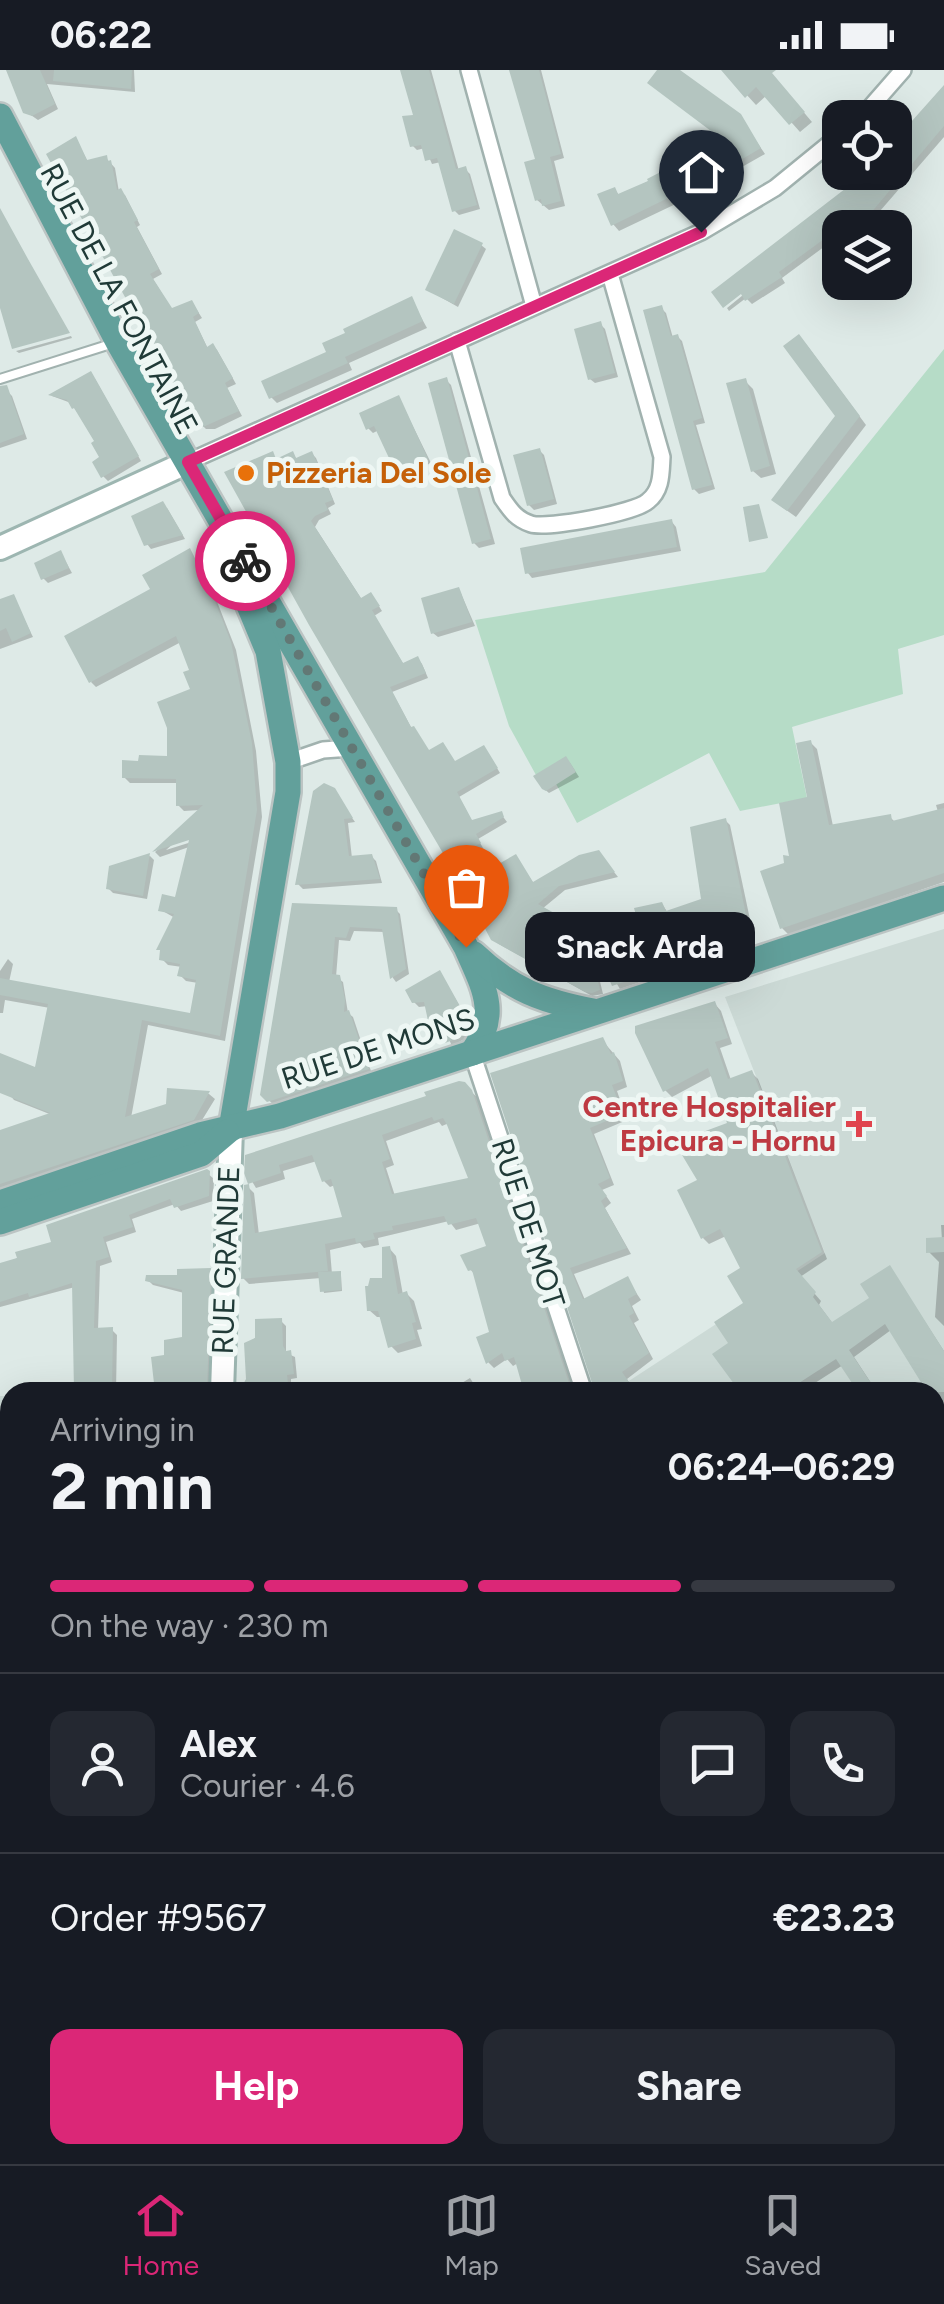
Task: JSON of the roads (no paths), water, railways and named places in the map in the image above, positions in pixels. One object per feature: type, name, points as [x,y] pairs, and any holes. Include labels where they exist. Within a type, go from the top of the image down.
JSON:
[{"type":"main road","name":"RUE DE LA FONTAINE","points":[[0,116],[112,344]]},
{"type":"main road","name":"RUE DE LA FONTAINE","points":[[0,143],[231,561],[268,651],[288,762],[288,792],[230,1128]]},
{"type":"main road","name":"RUE DE LA FONTAINE","points":[[180,465],[250,570],[466,947]]},
{"type":"main road","name":"RUE DE MONS","points":[[0,1202],[200,1136],[280,1116],[944,898]]},
{"type":"main road","points":[[466,947],[497,976],[526,994],[598,1012]]},
{"type":"main road","points":[[466,947],[483,986],[488,1010],[488,1028],[472,1053]]},
{"type":"main road","points":[[0,1222],[202,1154],[230,1128]]},
{"type":"street","points":[[469,70],[534,306]]},
{"type":"street","points":[[876,100],[903,70]]},
{"type":"street","points":[[0,548],[701,232],[775,188],[822,150]]},
{"type":"street","points":[[458,340],[502,498],[515,516],[536,526],[613,514],[648,502],[661,482],[662,457],[610,274]]},
{"type":"street","points":[[288,762],[323,750],[352,748]]},
{"type":"street","name":"RUE DE MOT","points":[[472,1053],[581,1382]]},
{"type":"street","name":"RUE GRANDE","points":[[222,1382],[230,1128]]},
{"type":"lane","points":[[0,379],[112,344]]},
{"type":"place","name":"Pizzeria Del Sole","points":[[246,473]]},
{"type":"place","name":"Snack Arda","points":[[466,947]]},
{"type":"place","name":"Centre Hospitalier Epicura - Hornu","points":[[859,1124]]}]
